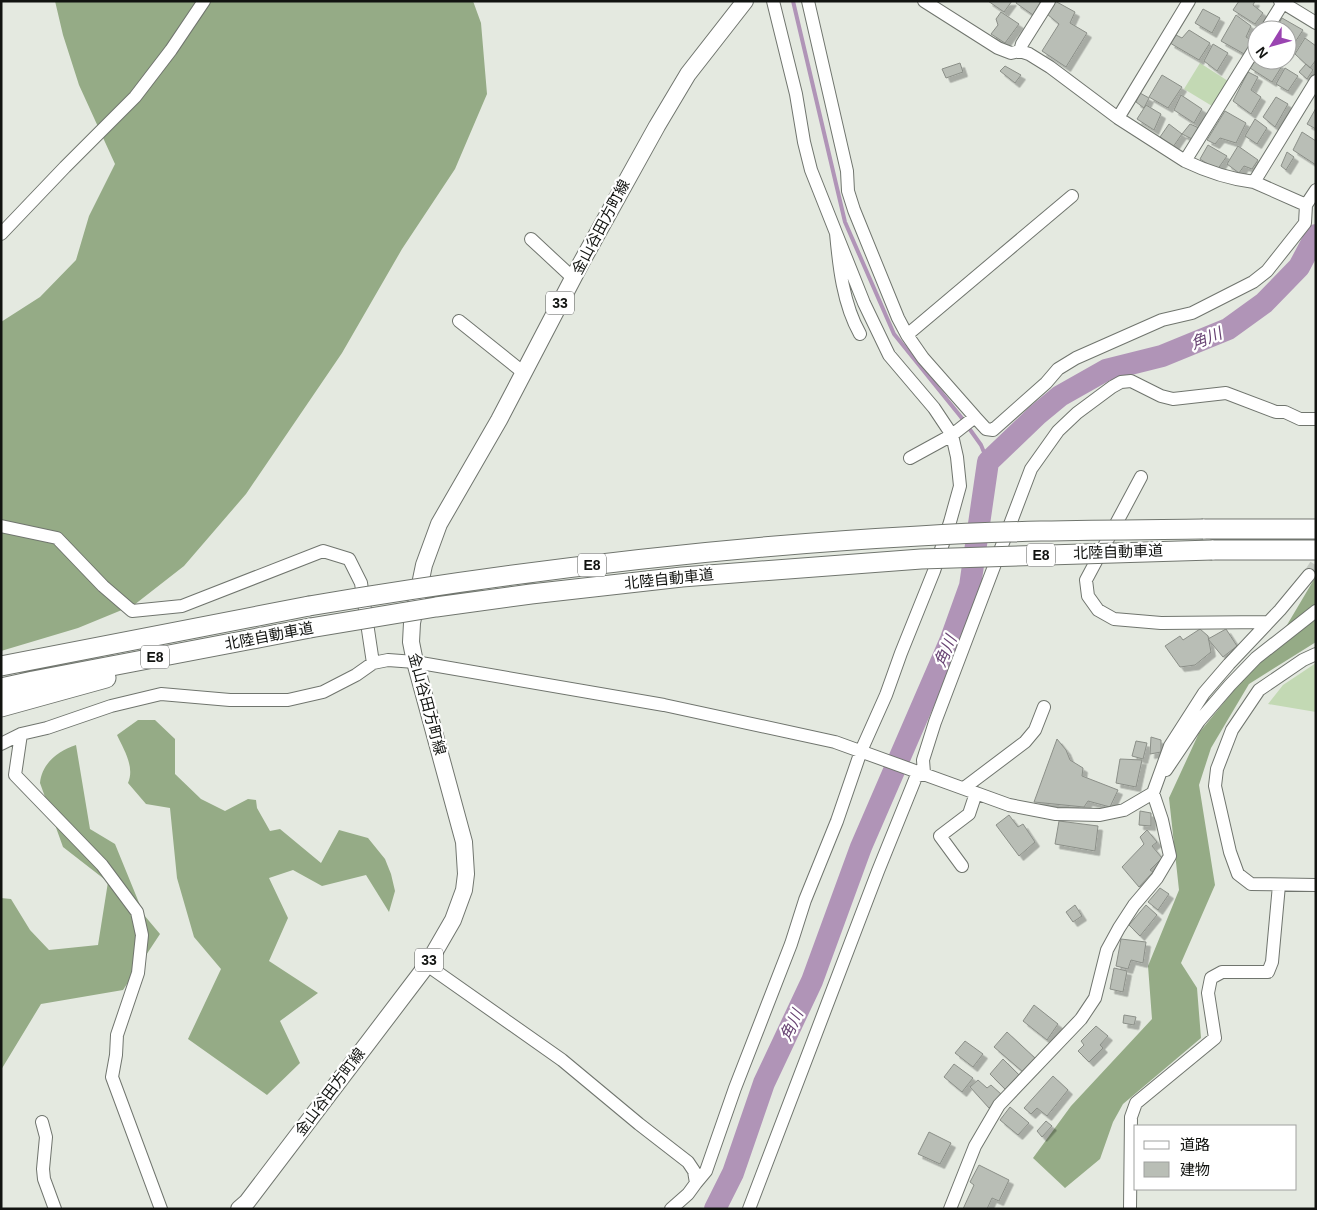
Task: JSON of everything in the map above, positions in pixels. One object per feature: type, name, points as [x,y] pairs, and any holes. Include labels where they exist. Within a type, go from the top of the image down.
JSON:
[{"type":"highway","name":"北陸自動車道","points":[[1,666],[309,606],[451,583],[682,554],[920,536],[1020,531],[1316,529]]},
{"type":"highway","name":"北陸自動車道","points":[[1,688],[275,634],[436,607],[682,577],[921,559],[1212,550],[1316,550]]},
{"type":"highway","points":[[1,707],[275,634]]},
{"type":"main road","name":"金山谷田方町線","points":[[239,1209],[247,1202],[427,965],[453,920],[464,890],[466,874],[464,842],[411,642],[412,623],[429,548],[439,524],[499,420],[632,168],[684,82],[745,1]]},
{"type":"street","points":[[1,234],[135,97],[171,50],[204,1]]},
{"type":"street","points":[[671,1209],[688,1194],[706,1170],[734,1088],[791,944],[805,900],[934,571],[960,486],[957,457],[952,435],[934,408],[889,355],[864,303],[811,170],[796,94],[772,1]]},
{"type":"street","points":[[808,1],[847,170],[848,191],[870,251],[908,335],[923,358],[986,429],[993,430],[1058,369],[1076,358],[1162,320],[1192,313],[1217,302],[1253,282],[1267,271],[1305,223],[1306,205],[1316,190]]},
{"type":"street","points":[[924,1],[998,48],[1011,53],[1020,51],[1029,54],[1050,67],[1118,118],[1185,161],[1209,172],[1232,179],[1254,182],[1306,205]]},
{"type":"street","points":[[1020,51],[1022,44],[1049,1]]},
{"type":"street","points":[[1118,118],[1189,1]]},
{"type":"street","points":[[1272,20],[1283,2],[1316,23]]},
{"type":"street","points":[[1185,161],[1247,61]]},
{"type":"street","points":[[1254,182],[1316,81]]},
{"type":"street","points":[[908,335],[1072,196]]},
{"type":"street","points":[[836,233],[845,291],[854,322],[860,334]]},
{"type":"street","points":[[531,240],[573,278]]},
{"type":"street","points":[[459,321],[524,373]]},
{"type":"street","points":[[923,773],[923,760],[934,722],[1032,469],[1058,431],[1077,413],[1112,387],[1121,382],[1131,381],[1161,396],[1172,399],[1226,393],[1276,412],[1285,412],[1300,419],[1316,419]]},
{"type":"street","points":[[910,458],[952,435],[975,418]]},
{"type":"street","points":[[1141,477],[1086,580],[1088,596],[1098,610],[1114,619],[1161,623],[1268,622]]},
{"type":"street","points":[[1,526],[57,538],[103,586],[132,611],[182,606],[323,551],[349,559],[361,583],[373,663]]},
{"type":"street","points":[[950,1209],[975,1146],[999,1105],[1081,1019],[1095,998],[1107,950],[1115,935],[1134,905],[1157,878],[1170,856],[1162,820],[1153,794],[1170,746],[1204,693],[1309,575]]},
{"type":"street","points":[[1158,780],[1199,721],[1230,685],[1256,658],[1316,611]]},
{"type":"street","points":[[1316,654],[1303,660],[1259,690],[1232,730],[1217,769],[1214,786],[1230,852],[1238,874],[1251,884],[1316,886]]},
{"type":"street","points":[[1,744],[22,734],[47,728],[111,706],[160,694],[230,700],[288,700],[323,692],[356,676],[373,663],[388,660],[415,662],[664,705],[835,742],[1009,805],[1056,814],[1100,815],[1124,810],[1153,794]]},
{"type":"street","points":[[962,866],[940,836],[969,814],[970,790],[1025,742],[1035,730],[1044,707]]},
{"type":"street","points":[[22,734],[15,775],[102,866],[137,912],[142,935],[138,973],[117,1035],[112,1077],[161,1209]]},
{"type":"street","points":[[749,1209],[881,862],[916,777],[923,773]]},
{"type":"street","points":[[1130,1209],[1131,1117],[1136,1103],[1215,1038],[1208,993],[1211,978],[1222,972],[1268,972],[1272,962],[1279,885]]},
{"type":"street","points":[[427,965],[562,1060],[688,1162],[694,1171],[696,1183]]},
{"type":"street","points":[[42,1122],[46,1137],[44,1179],[55,1209]]},
{"type":"green space","points":[[55,1],[473,1],[481,23],[487,94],[455,169],[402,249],[342,353],[246,494],[184,566],[134,605],[78,628],[1,651],[1,322],[40,297],[76,260],[89,216],[115,164],[79,85],[63,35]]},
{"type":"green space","points":[[1200,63],[1228,81],[1212,106],[1184,89]]},
{"type":"green space","points":[[1316,576],[1316,642],[1249,684],[1211,748],[1199,785],[1215,885],[1181,963],[1197,988],[1201,1038],[1123,1104],[1113,1122],[1100,1159],[1065,1188],[1033,1158],[1071,1106],[1152,1019],[1148,966],[1179,890],[1169,798],[1199,733],[1287,625]]},
{"type":"green space","points":[[1316,663],[1316,712],[1268,704],[1283,685]]},
{"type":"green space","points":[[138,720],[155,720],[175,739],[175,774],[201,799],[225,811],[248,799],[256,800],[257,808],[270,831],[280,829],[321,863],[339,830],[368,838],[385,859],[391,874],[395,891],[389,912],[366,875],[322,886],[293,870],[269,878],[288,918],[269,961],[318,993],[280,1021],[300,1063],[267,1095],[188,1039],[221,969],[194,937],[177,878],[170,808],[146,804],[128,783],[130,777],[129,765],[117,735]]},
{"type":"green space","points":[[76,745],[90,829],[115,844],[144,915],[160,934],[123,990],[41,1004],[1,1070],[1,898],[11,899],[30,930],[49,950],[98,945],[108,882],[63,847],[40,783],[44,769],[52,759],[57,754]]},
{"type":"building","points":[[988,1],[1012,1],[1004,12]]},
{"type":"building","points":[[1017,1],[1038,1],[1040,3],[1033,15],[1016,3]]},
{"type":"building","points":[[1055,1],[1075,12],[1070,23],[1087,33],[1066,67],[1042,51],[1059,24],[1047,14]]},
{"type":"building","points":[[1239,1],[1255,1],[1253,5],[1263,13],[1258,20],[1249,20],[1233,10]]},
{"type":"building","points":[[1203,9],[1220,18],[1212,33],[1195,23]]},
{"type":"building","points":[[1001,12],[1019,24],[1005,43],[991,34],[998,25],[996,19]]},
{"type":"building","points":[[1236,15],[1247,23],[1246,55],[1221,41]]},
{"type":"building","points":[[1297,27],[1303,30],[1297,39]]},
{"type":"building","points":[[1189,30],[1210,43],[1199,60],[1170,43],[1176,35],[1182,38]]},
{"type":"building","points":[[1305,38],[1316,46],[1316,60],[1310,68],[1297,56],[1297,51]]},
{"type":"building","points":[[1213,44],[1228,53],[1217,71],[1204,61]]},
{"type":"building","points":[[960,63],[963,72],[946,78],[942,69]]},
{"type":"building","points":[[1306,64],[1313,70],[1307,79],[1299,72]]},
{"type":"building","points":[[1005,66],[1021,75],[1015,83],[1000,71]]},
{"type":"building","points":[[1253,70],[1280,70],[1272,82]]},
{"type":"building","points":[[1284,70],[1288,70],[1298,76],[1288,91],[1276,84]]},
{"type":"building","points":[[1248,72],[1258,77],[1251,90],[1261,97],[1251,114],[1233,101]]},
{"type":"building","points":[[1162,75],[1182,87],[1168,108],[1149,97]]},
{"type":"building","points":[[1140,93],[1149,98],[1144,108],[1136,102]]},
{"type":"building","points":[[1181,95],[1202,109],[1194,123],[1174,110]]},
{"type":"building","points":[[1276,97],[1288,104],[1275,127],[1263,117]]},
{"type":"building","points":[[1146,105],[1161,114],[1154,130],[1137,119]]},
{"type":"building","points":[[1316,108],[1316,129],[1307,124]]},
{"type":"building","points":[[1225,111],[1246,123],[1236,143],[1220,138],[1215,144],[1207,140]]},
{"type":"building","points":[[1255,119],[1267,128],[1257,144],[1245,136]]},
{"type":"building","points":[[1169,124],[1182,134],[1173,147],[1160,137]]},
{"type":"building","points":[[1190,124],[1199,128],[1194,140],[1182,134]]},
{"type":"building","points":[[1302,132],[1316,141],[1316,165],[1293,150]]},
{"type":"building","points":[[1208,145],[1227,156],[1217,170],[1200,159]]},
{"type":"building","points":[[1238,146],[1258,160],[1252,169],[1244,166],[1239,173],[1227,164]]},
{"type":"building","points":[[1287,152],[1294,157],[1286,170],[1281,166]]},
{"type":"building","points":[[1200,629],[1208,636],[1211,652],[1195,665],[1180,667],[1165,646],[1180,636],[1183,640]]},
{"type":"building","points":[[1226,629],[1237,646],[1223,657],[1208,639]]},
{"type":"building","points":[[1151,737],[1161,740],[1161,752],[1150,754]]},
{"type":"building","points":[[1057,739],[1066,750],[1070,760],[1083,768],[1082,776],[1118,790],[1110,807],[1088,801],[1084,807],[1034,802]]},
{"type":"building","points":[[1136,741],[1147,743],[1143,759],[1132,756]]},
{"type":"building","points":[[1120,759],[1142,760],[1136,787],[1116,783]]},
{"type":"building","points":[[1140,811],[1151,813],[1151,826],[1139,825]]},
{"type":"building","points":[[1009,815],[1018,827],[1023,824],[1035,842],[1019,856],[996,825]]},
{"type":"building","points":[[1059,821],[1098,826],[1095,851],[1055,844]]},
{"type":"building","points":[[1147,830],[1157,842],[1152,846],[1162,858],[1150,870],[1153,872],[1139,887],[1122,867],[1144,844],[1140,837]]},
{"type":"building","points":[[1160,888],[1169,894],[1158,910],[1148,902]]},
{"type":"building","points":[[1075,905],[1082,916],[1073,922],[1066,912]]},
{"type":"building","points":[[1146,905],[1157,915],[1140,936],[1129,925]]},
{"type":"building","points":[[1121,939],[1146,942],[1143,963],[1131,960],[1128,969],[1116,966]]},
{"type":"building","points":[[1114,968],[1127,971],[1123,992],[1110,989]]},
{"type":"building","points":[[1034,1005],[1058,1024],[1047,1040],[1023,1021]]},
{"type":"building","points":[[1124,1015],[1136,1017],[1134,1025],[1123,1023]]},
{"type":"building","points":[[1096,1026],[1108,1036],[1100,1045],[1103,1048],[1089,1062],[1078,1051],[1084,1045],[1081,1041]]},
{"type":"building","points":[[1007,1032],[1036,1059],[1023,1072],[994,1047]]},
{"type":"building","points":[[965,1041],[983,1054],[973,1067],[955,1053]]},
{"type":"building","points":[[1003,1059],[1019,1075],[1006,1090],[990,1074]]},
{"type":"building","points":[[954,1064],[973,1078],[962,1092],[944,1077]]},
{"type":"building","points":[[1053,1076],[1068,1090],[1047,1116],[1037,1108],[1031,1114],[1024,1108]]},
{"type":"building","points":[[978,1080],[987,1088],[991,1085],[1002,1095],[989,1108],[970,1087]]},
{"type":"building","points":[[1010,1107],[1029,1123],[1018,1135],[1000,1120]]},
{"type":"building","points":[[1046,1121],[1052,1126],[1042,1137],[1037,1131]]},
{"type":"building","points":[[929,1132],[951,1143],[940,1164],[918,1154]]},
{"type":"building","points":[[979,1165],[1009,1180],[999,1201],[992,1198],[987,1209],[963,1209],[974,1185],[970,1182]]},
{"type":"waterway","points":[[793,1],[845,222],[894,334],[961,417],[981,445],[988,462]]},
{"type":"waterway","name":"角川","points":[[715,1209],[733,1173],[764,1083],[812,981],[861,847],[951,639],[970,586],[988,462],[1037,415],[1060,396],[1106,370],[1162,356],[1228,329],[1264,303],[1299,267],[1316,235]]},
{"type":"tunnel","points":[[1309,575],[1316,564]]}]
